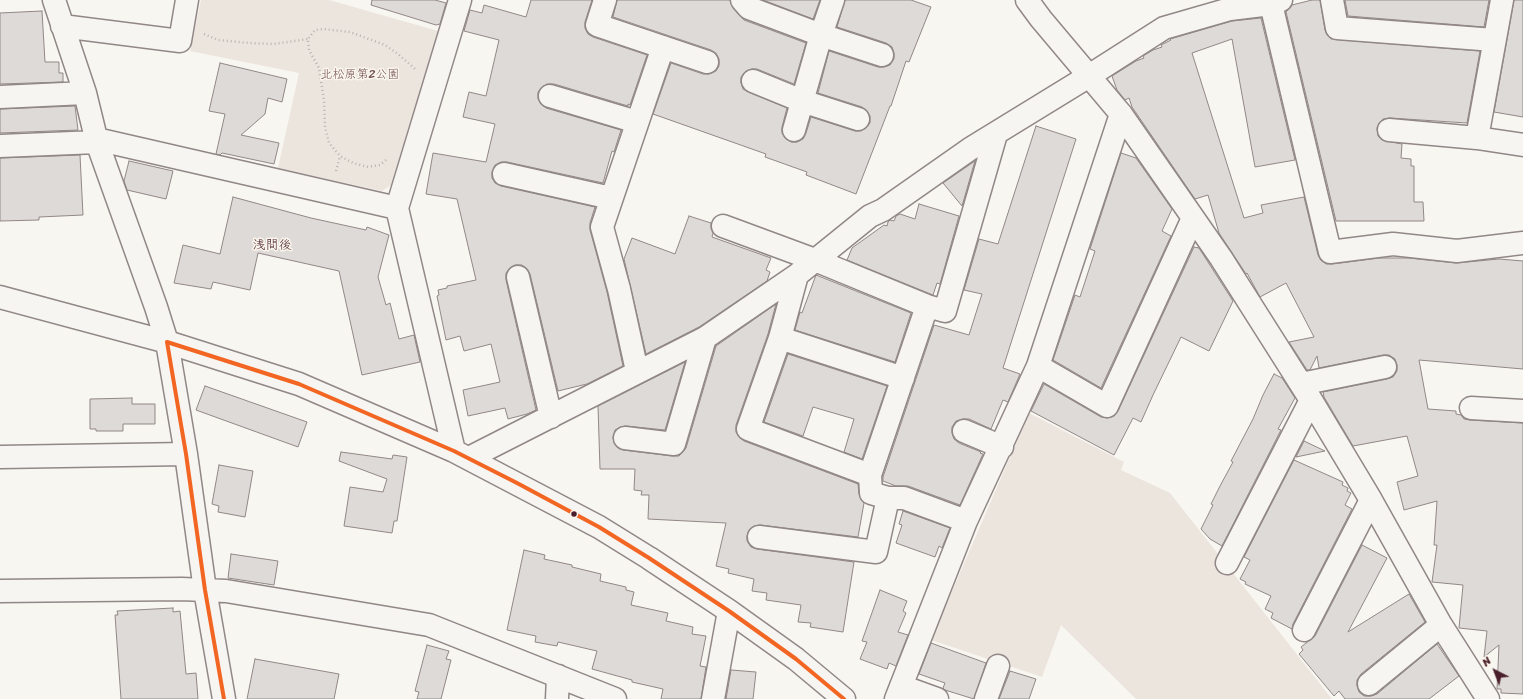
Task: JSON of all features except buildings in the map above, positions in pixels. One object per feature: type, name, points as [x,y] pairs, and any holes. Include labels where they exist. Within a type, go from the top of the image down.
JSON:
[{"type":"street","points":[[54,0],[85,93],[96,141],[156,307],[167,342],[186,454],[205,590],[224,699]]},
{"type":"street","points":[[460,0],[397,208],[461,454]]},
{"type":"street","points":[[605,0],[597,24],[707,62]]},
{"type":"street","points":[[742,0],[749,8],[821,35],[882,55]]},
{"type":"street","points":[[794,130],[821,35],[833,0]]},
{"type":"street","points":[[1027,0],[1044,10],[1090,76],[1121,114],[1221,258],[1306,392],[1371,500],[1441,625],[1488,699]]},
{"type":"street","points":[[1332,0],[1337,28],[1494,40]]},
{"type":"street","points":[[1477,138],[1502,0]]},
{"type":"street","points":[[461,454],[550,417],[705,338],[797,275],[870,216],[883,210],[970,149],[1090,76],[1164,28],[1230,9],[1263,3],[1330,252],[1394,244],[1457,251],[1523,243]]},
{"type":"street","points":[[62,26],[180,41],[186,9]]},
{"type":"street","points":[[638,371],[619,289],[602,227],[663,47]]},
{"type":"street","points":[[753,81],[802,101],[858,119]]},
{"type":"street","points":[[0,97],[85,93]]},
{"type":"street","points":[[550,96],[637,122]]},
{"type":"street","points":[[937,699],[899,693],[966,521],[1002,447],[1038,366],[1121,114]]},
{"type":"street","points":[[1389,130],[1477,138],[1523,145]]},
{"type":"street","points":[[723,226],[815,260],[927,306],[945,311],[996,134]]},
{"type":"street","points":[[0,146],[96,141],[397,208]]},
{"type":"street","points":[[504,174],[611,198]]},
{"type":"street","points":[[1038,366],[1107,406],[1193,218]]},
{"type":"street","points":[[797,275],[780,338],[748,429],[870,474]]},
{"type":"street","points":[[518,277],[550,417]]},
{"type":"street","points":[[0,297],[167,342],[299,384],[461,454],[599,527],[649,558],[729,611],[796,659],[844,699]]},
{"type":"street","points":[[927,306],[870,474],[871,493],[888,498],[904,498],[966,521]]},
{"type":"street","points":[[625,438],[674,444],[705,338]]},
{"type":"street","points":[[780,338],[903,378]]},
{"type":"street","points":[[1227,563],[1306,392],[1385,367]]},
{"type":"street","points":[[1471,408],[1523,411]]},
{"type":"street","points":[[964,431],[1002,447]]},
{"type":"street","points":[[0,457],[186,454]]},
{"type":"street","points":[[759,537],[876,552],[888,498]]},
{"type":"street","points":[[1304,630],[1371,500]]},
{"type":"street","points":[[0,591],[205,590],[234,593],[429,625],[615,699]]},
{"type":"street","points":[[713,699],[729,611]]},
{"type":"street","points":[[1369,684],[1441,625]]},
{"type":"street","points":[[986,699],[998,666]]},
{"type":"street","points":[[557,699],[558,676]]},
{"type":"path","points":[[186,9],[204,34],[218,40],[274,44],[308,39]]},
{"type":"path","points":[[388,157],[380,165],[368,167],[352,163],[340,156],[329,143],[325,127],[324,100],[319,68],[309,50],[308,39],[315,30],[323,28],[350,32],[385,45],[434,84]]},
{"type":"green space","name":"北松原第2公園","points":[[201,0],[329,0],[438,31],[391,185],[382,191],[278,168],[299,73],[190,51]]},
{"type":"green space","points":[[1029,413],[1124,462],[1121,470],[1170,493],[1332,699],[1136,699],[1061,625],[1042,677],[931,640]]},
{"type":"transit line","points":[[167,342],[299,384],[454,451],[517,483],[599,527],[649,558],[729,611],[796,659],[844,699]]},
{"type":"transit line","points":[[167,342],[186,454],[205,590],[224,699]]},
{"type":"district","name":"浅間後","points":[[272,246]]}]
